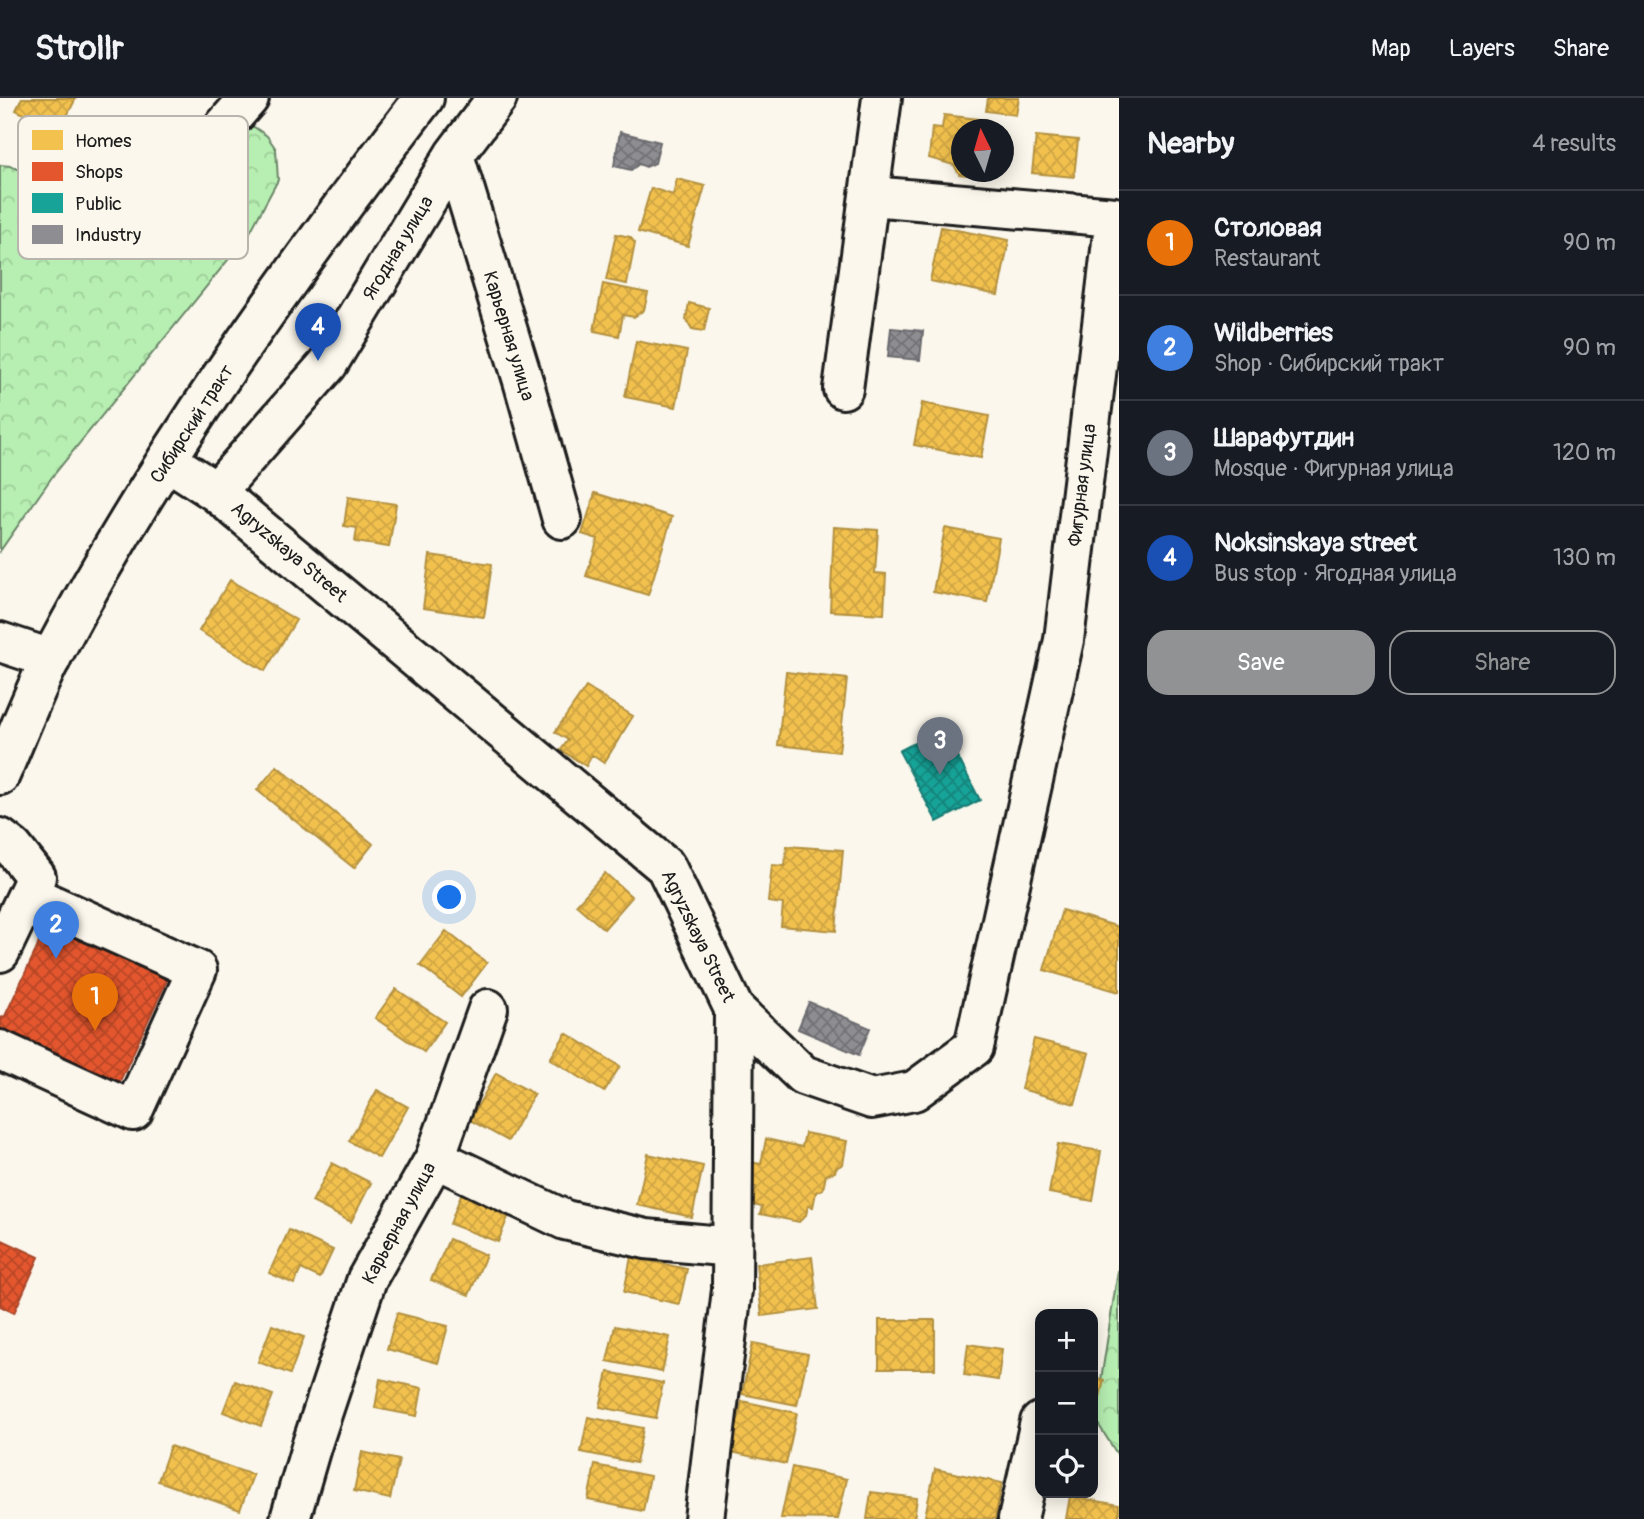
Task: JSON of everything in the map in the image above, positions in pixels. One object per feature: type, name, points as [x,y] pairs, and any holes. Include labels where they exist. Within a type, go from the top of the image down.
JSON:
[{"type":"street","points":[[233,116],[249,98]]},
{"type":"street","name":"Сибирский тракт","points":[[0,775],[51,659],[167,460],[309,248],[425,98]]},
{"type":"street","name":"Ягодная улица","points":[[216,492],[328,364],[454,155],[497,98]]},
{"type":"street","points":[[843,389],[871,196],[881,98]]},
{"type":"street","name":"Карьерная улица","points":[[454,155],[562,519]]},
{"type":"street","name":"Фигурная улица","points":[[734,1009],[803,1075],[872,1099],[914,1091],[974,1047],[1063,640],[1115,217],[871,196]]},
{"type":"street","name":"Agryzskaya Street","points":[[167,460],[216,492],[666,867],[734,1009],[732,1290],[704,1519]]},
{"type":"street","points":[[0,642],[51,659]]},
{"type":"street","points":[[0,838],[13,848],[36,877],[0,952]]},
{"type":"street","points":[[0,1050],[133,1111],[197,970],[28,894]]},
{"type":"street","name":"Карьерная улица","points":[[290,1519],[310,1447],[367,1279],[435,1158],[488,1009]]},
{"type":"street","points":[[435,1158],[505,1194],[565,1220],[646,1239],[732,1247]]},
{"type":"street","points":[[1018,1519],[1037,1435]]},
{"type":"green space","points":[[248,127],[254,127],[267,136],[276,149],[278,180],[249,234]]},
{"type":"green space","points":[[0,165],[18,169],[18,259],[229,259],[52,477],[0,551]]},
{"type":"green space","points":[[1119,1264],[1119,1457],[1098,1424],[1098,1400]]},
{"type":"building: Homes","points":[[22,98],[76,98],[67,116],[28,116],[16,110]]},
{"type":"building: Homes","points":[[988,98],[1019,98],[1016,115],[986,111]]},
{"type":"building: Homes","points":[[944,115],[978,119],[951,119],[951,164],[929,158],[932,127],[942,128]]},
{"type":"building: Homes","points":[[1036,136],[1078,140],[1074,177],[1032,173]]},
{"type":"building: Homes","points":[[677,179],[705,186],[688,246],[638,232],[651,188],[673,195]]},
{"type":"building: Homes","points":[[941,227],[1009,240],[998,295],[930,281]]},
{"type":"building: Homes","points":[[616,234],[630,237],[635,243],[627,284],[606,280]]},
{"type":"building: Homes","points":[[603,284],[648,293],[644,310],[634,317],[623,315],[619,336],[594,331]]},
{"type":"building: Homes","points":[[689,303],[709,308],[704,331],[692,329],[686,319]]},
{"type":"building: Homes","points":[[636,341],[687,351],[676,407],[625,397]]},
{"type":"building: Homes","points":[[922,403],[989,416],[981,458],[914,445]]},
{"type":"building: Homes","points":[[595,493],[672,517],[648,595],[586,576],[598,539],[582,534]]},
{"type":"building: Homes","points":[[348,497],[396,504],[389,547],[355,542],[357,528],[344,526]]},
{"type":"building: Homes","points":[[834,527],[878,530],[875,573],[886,574],[884,614],[830,611]]},
{"type":"building: Homes","points":[[945,528],[999,538],[987,602],[933,592]]},
{"type":"building: Homes","points":[[430,555],[492,564],[484,617],[423,608]]},
{"type":"building: Homes","points":[[230,580],[296,620],[265,671],[199,631]]},
{"type":"building: Homes","points":[[786,672],[847,679],[839,752],[778,745]]},
{"type":"building: Homes","points":[[586,687],[633,716],[604,763],[592,755],[586,766],[561,750],[568,740],[555,732]]},
{"type":"building: Homes","points":[[277,766],[373,844],[354,868],[257,790]]},
{"type":"building: Homes","points":[[787,846],[843,850],[836,931],[781,926],[783,904],[768,902],[772,865],[785,866]]},
{"type":"building: Homes","points":[[605,873],[632,897],[604,929],[576,905]]},
{"type":"building: Homes","points":[[1062,910],[1119,927],[1119,992],[1044,970]]},
{"type":"building: Homes","points":[[446,931],[487,963],[461,997],[420,965]]},
{"type":"building: Homes","points":[[396,989],[445,1022],[424,1052],[375,1018]]},
{"type":"building: Homes","points":[[566,1033],[620,1066],[604,1092],[550,1059]]},
{"type":"building: Homes","points":[[1034,1039],[1089,1053],[1075,1104],[1021,1089]]},
{"type":"building: Homes","points":[[496,1073],[534,1094],[508,1141],[470,1120]]},
{"type":"building: Homes","points":[[377,1090],[408,1107],[379,1158],[349,1141]]},
{"type":"building: Homes","points":[[805,1133],[847,1141],[843,1164],[836,1168],[835,1172],[826,1175],[823,1189],[816,1192],[813,1207],[808,1206],[806,1215],[799,1222],[760,1214],[762,1207],[753,1205],[756,1187],[736,1183],[738,1160],[761,1164],[766,1139],[802,1147]]},
{"type":"building: Homes","points":[[1058,1144],[1101,1151],[1093,1201],[1049,1193]]},
{"type":"building: Homes","points":[[648,1154],[703,1166],[692,1217],[637,1205]]},
{"type":"building: Homes","points":[[332,1163],[371,1183],[351,1222],[312,1202]]},
{"type":"building: Homes","points":[[465,1184],[514,1202],[498,1242],[450,1224]]},
{"type":"building: Homes","points":[[289,1230],[333,1250],[320,1278],[301,1269],[294,1284],[269,1273]]},
{"type":"building: Homes","points":[[449,1239],[486,1255],[469,1295],[431,1280]]},
{"type":"building: Homes","points":[[631,1257],[687,1269],[679,1304],[624,1292]]},
{"type":"building: Homes","points":[[812,1257],[818,1309],[762,1316],[756,1264]]},
{"type":"building: Homes","points":[[397,1313],[448,1326],[438,1363],[387,1349]]},
{"type":"building: Homes","points":[[879,1320],[935,1320],[935,1369],[879,1369]]},
{"type":"building: Homes","points":[[272,1325],[304,1337],[290,1374],[258,1362]]},
{"type":"building: Homes","points":[[615,1326],[670,1337],[662,1372],[607,1361]]},
{"type":"building: Homes","points":[[753,1343],[808,1354],[797,1405],[742,1394]]},
{"type":"building: Homes","points":[[968,1344],[1002,1349],[998,1380],[964,1375]]},
{"type":"building: Homes","points":[[608,1372],[663,1383],[656,1418],[600,1407]]},
{"type":"building: Homes","points":[[1098,1378],[1104,1380],[1098,1407]]},
{"type":"building: Homes","points":[[380,1379],[422,1388],[417,1416],[375,1408]]},
{"type":"building: Homes","points":[[235,1381],[273,1395],[261,1426],[223,1412]]},
{"type":"building: Homes","points":[[742,1401],[797,1413],[786,1464],[731,1452]]},
{"type":"building: Homes","points":[[588,1417],[643,1428],[636,1463],[581,1452]]},
{"type":"building: Homes","points":[[170,1446],[253,1475],[240,1510],[158,1481]]},
{"type":"building: Homes","points":[[362,1452],[399,1460],[390,1499],[354,1491]]},
{"type":"building: Homes","points":[[595,1465],[650,1476],[643,1511],[588,1500]]},
{"type":"building: Homes","points":[[792,1467],[847,1479],[838,1519],[781,1518]]},
{"type":"building: Homes","points":[[935,1469],[1002,1483],[995,1519],[925,1516]]},
{"type":"building: Homes","points":[[871,1492],[917,1498],[914,1519],[867,1519]]},
{"type":"building: Homes","points":[[1070,1498],[1119,1505],[1119,1519],[1066,1519]]},
{"type":"building: Shops","points":[[48,923],[168,978],[113,1096],[0,1042],[1,1018],[5,1016],[37,948],[45,924]]},
{"type":"building: Shops","points":[[0,1239],[39,1257],[14,1313],[0,1306]]},
{"type":"building: Public","points":[[943,728],[980,800],[937,822],[899,751]]},
{"type":"building: Industry","points":[[620,132],[660,142],[655,163],[646,167],[639,164],[631,170],[614,166]]},
{"type":"building: Industry","points":[[891,328],[923,331],[920,360],[888,357]]},
{"type":"building: Industry","points":[[809,1002],[870,1028],[859,1055],[798,1029]]},
{"type":"place","name":"Noksinskaya street","points":[[318,361]]},
{"type":"place","name":"Шарафутдин","points":[[940,775]]},
{"type":"place","name":"Wildberries","points":[[56,959]]},
{"type":"place","name":"Столовая","points":[[95,1031]]}]
